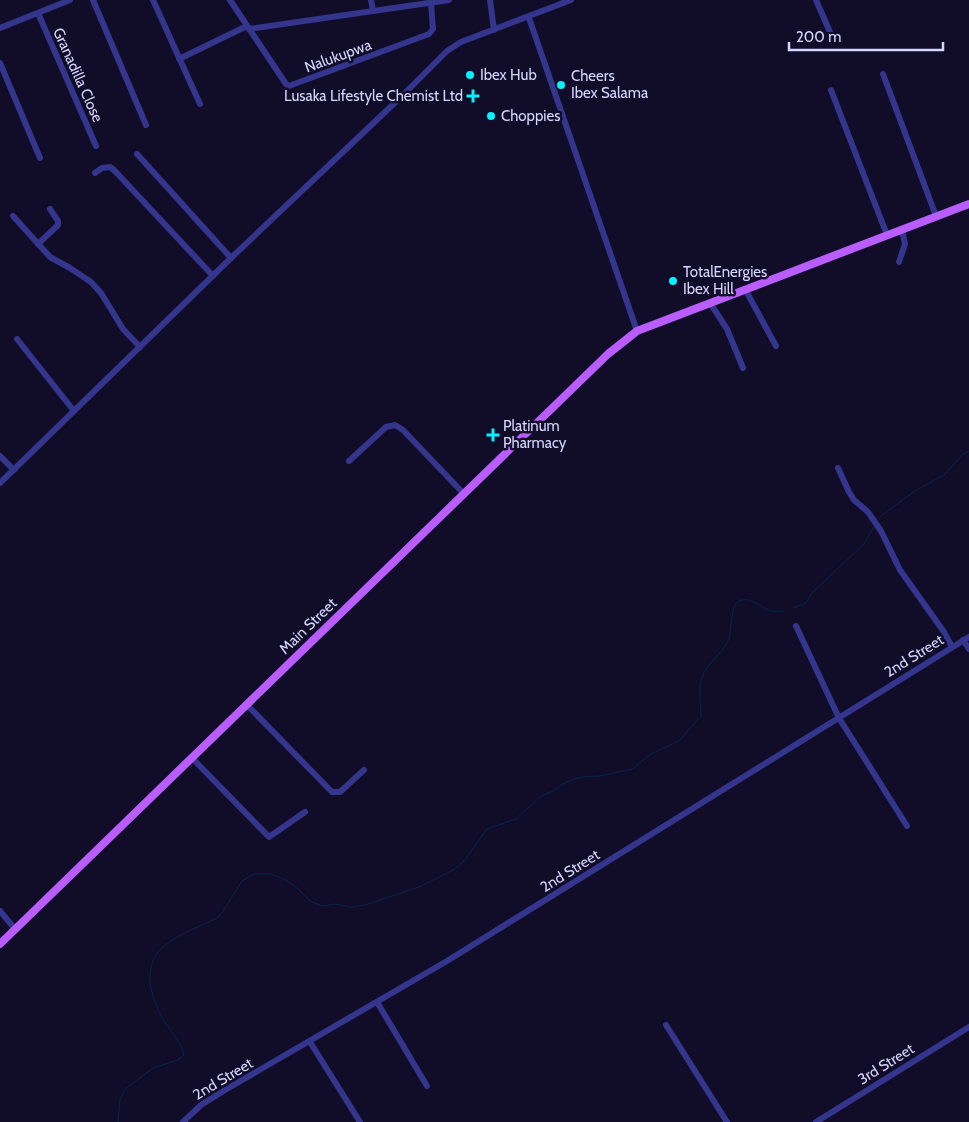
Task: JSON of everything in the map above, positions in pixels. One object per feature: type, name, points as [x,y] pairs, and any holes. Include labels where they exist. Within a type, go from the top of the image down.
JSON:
[{"type":"main road","name":"Main Street","points":[[0,944],[608,354],[637,331],[969,204]]},
{"type":"street","points":[[0,27],[38,13],[60,2],[70,0]]},
{"type":"street","points":[[93,0],[146,125]]},
{"type":"street","points":[[153,0],[200,104]]},
{"type":"street","points":[[230,0],[248,27]]},
{"type":"street","points":[[372,0],[373,10]]},
{"type":"street","points":[[179,59],[248,27],[449,0]]},
{"type":"street","points":[[490,0],[494,30]]},
{"type":"street","points":[[0,483],[447,51],[461,42],[529,18],[558,2],[571,0]]},
{"type":"street","points":[[816,0],[830,32]]},
{"type":"street","name":"Nalukupwa","points":[[248,27],[286,84],[292,86],[429,34],[434,28],[429,2]]},
{"type":"street","name":"Granadilla Close","points":[[38,13],[96,146]]},
{"type":"street","points":[[529,18],[637,331]]},
{"type":"street","points":[[0,62],[40,158]]},
{"type":"street","points":[[883,74],[936,216]]},
{"type":"street","points":[[831,90],[888,235]]},
{"type":"street","points":[[137,154],[231,258]]},
{"type":"street","points":[[95,173],[102,168],[110,167],[114,170],[213,276]]},
{"type":"street","points":[[38,244],[58,225],[58,221],[50,209]]},
{"type":"street","points":[[13,216],[50,257],[91,282],[101,293],[126,334],[140,347]]},
{"type":"street","points":[[900,262],[906,244],[902,230]]},
{"type":"street","points":[[745,289],[776,346]]},
{"type":"street","points":[[710,303],[727,329],[744,368]]},
{"type":"street","points":[[17,339],[74,411]]},
{"type":"street","points":[[349,461],[386,427],[395,425],[464,494]]},
{"type":"street","points":[[0,456],[14,470]]},
{"type":"street","points":[[838,468],[849,492],[878,526],[900,570],[944,632],[952,647]]},
{"type":"street","points":[[796,626],[839,718],[907,826]]},
{"type":"street","points":[[966,639],[969,649]]},
{"type":"street","name":"2nd Street","points":[[183,1122],[209,1100],[310,1042],[576,882],[966,639]]},
{"type":"street","points":[[247,704],[334,793],[344,790],[364,770]]},
{"type":"street","points":[[192,758],[269,837],[305,812]]},
{"type":"street","points":[[0,911],[15,929]]},
{"type":"street","points":[[377,1002],[427,1086]]},
{"type":"street","points":[[666,1024],[727,1122]]},
{"type":"street","name":"3rd Street","points":[[816,1122],[969,1027]]},
{"type":"street","points":[[310,1042],[360,1122]]},
{"type":"waterway","points":[[878,518],[915,491],[945,474],[963,454],[969,451]]},
{"type":"waterway","points":[[793,608],[806,603],[812,593],[864,544],[875,525]]},
{"type":"waterway","points":[[118,1122],[120,1100],[125,1089],[153,1068],[178,1060],[184,1055],[177,1039],[159,1011],[152,992],[150,973],[156,955],[175,938],[217,918],[242,881],[254,874],[271,874],[284,879],[297,888],[310,901],[322,906],[336,904],[350,907],[365,905],[419,887],[455,869],[464,861],[487,829],[516,819],[541,796],[574,779],[632,769],[651,754],[679,741],[701,716],[700,692],[702,678],[707,668],[728,641],[736,604],[739,601],[747,600],[770,611],[783,611]]},
{"type":"place","name":"Ibex Hub","points":[[470,75]]},
{"type":"place","name":"Cheers Ibex Salama","points":[[561,85]]},
{"type":"place","name":"Lusaka Lifestyle Chemist Ltd","points":[[473,96]]},
{"type":"place","name":"Choppies","points":[[491,116]]},
{"type":"place","name":"TotalEnergies Ibex Hill","points":[[673,281]]},
{"type":"place","name":"Platinum Pharmacy","points":[[493,435]]}]
